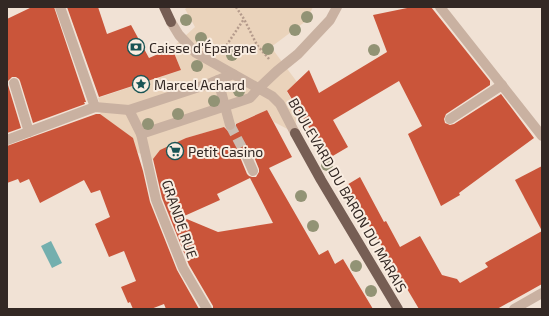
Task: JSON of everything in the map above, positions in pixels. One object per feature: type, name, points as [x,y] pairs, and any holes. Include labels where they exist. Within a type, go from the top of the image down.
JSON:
[{"type":"main road","points":[[164,7],[171,22]]},
{"type":"main road","name":"BOULEVARD DU BARON DU MARAIS","points":[[295,133],[321,180],[398,309]]},
{"type":"street","points":[[60,7],[98,107]]},
{"type":"street","points":[[141,134],[250,98],[258,88],[298,54],[330,20],[337,7]]},
{"type":"street","points":[[440,7],[542,136]]},
{"type":"street","points":[[171,22],[178,34],[196,53],[258,88]]},
{"type":"street","points":[[7,140],[98,107],[129,110],[233,74]]},
{"type":"street","points":[[218,80],[230,126]]},
{"type":"street","points":[[14,83],[29,132]]},
{"type":"street","points":[[450,119],[502,85]]},
{"type":"street","name":"BOULEVARD DU BARON DU MARAIS","points":[[258,88],[272,96],[280,104],[295,133]]},
{"type":"street","name":"GRANDE RUE","points":[[129,110],[141,134],[156,200],[182,268],[207,309]]},
{"type":"street","points":[[246,155],[253,171]]},
{"type":"street","points":[[514,309],[542,293]]},
{"type":"path","points":[[236,7],[257,45],[272,63]]},
{"type":"path","points":[[220,54],[244,19]]},
{"type":"shaded area","points":[[188,7],[313,7],[306,21],[271,47],[297,82],[287,92],[297,109],[295,133],[274,122],[267,110],[235,124],[186,138],[160,151],[152,160],[137,152],[100,118],[101,108],[98,98],[181,70],[172,48],[195,27],[185,9]]},
{"type":"water","points":[[51,241],[62,263],[52,268],[41,246]]},
{"type":"building","points":[[32,7],[54,7],[86,102],[84,102],[85,104],[33,123],[20,81],[16,77],[12,77],[8,81],[8,85],[21,128],[7,133],[7,19]]},
{"type":"building","points":[[67,7],[98,7],[107,34],[131,25],[149,58],[172,48],[181,70],[99,97]]},
{"type":"building","points":[[412,7],[431,7],[490,81],[490,85],[446,114],[444,119],[445,123],[450,125],[454,124],[501,94],[534,138],[459,193],[460,195],[441,206],[408,134],[422,126],[399,81],[333,120],[348,147],[331,157],[326,149],[323,151],[287,91],[309,70],[319,93],[387,52],[373,15]]},
{"type":"building","points":[[267,110],[292,157],[269,168],[319,255],[328,250],[335,264],[343,259],[373,309],[213,309],[213,306],[189,265],[162,198],[153,159],[160,150],[186,138],[224,127],[228,131],[232,131],[236,127],[236,124]],"holes":[[[243,149],[247,149],[252,152],[259,169],[256,177],[252,177],[247,174],[240,157]],[[250,178],[273,223],[218,232],[182,217],[220,200],[217,194]]]},
{"type":"building","points":[[96,114],[100,114],[133,138],[150,202],[177,270],[199,309],[166,309],[164,304],[151,309],[133,309],[130,302],[128,303],[121,287],[136,281],[124,251],[109,257],[95,224],[110,217],[100,190],[91,193],[84,180],[40,203],[29,179],[20,183],[18,179],[7,183],[7,146]]},
{"type":"building","points":[[542,166],[542,231],[515,180]]},
{"type":"building","points":[[360,177],[384,222],[386,221],[400,247],[420,236],[442,275],[457,279],[460,283],[488,267],[485,263],[542,231],[542,284],[497,309],[419,309],[345,186]]},
{"type":"tunnel","points":[[230,125],[246,155]]},
{"type":"place","name":"Caisse d'Épargne","points":[[136,47]]},
{"type":"place","name":"Marcel Achard","points":[[141,84]]},
{"type":"place","name":"Petit Casino","points":[[175,151]]}]
